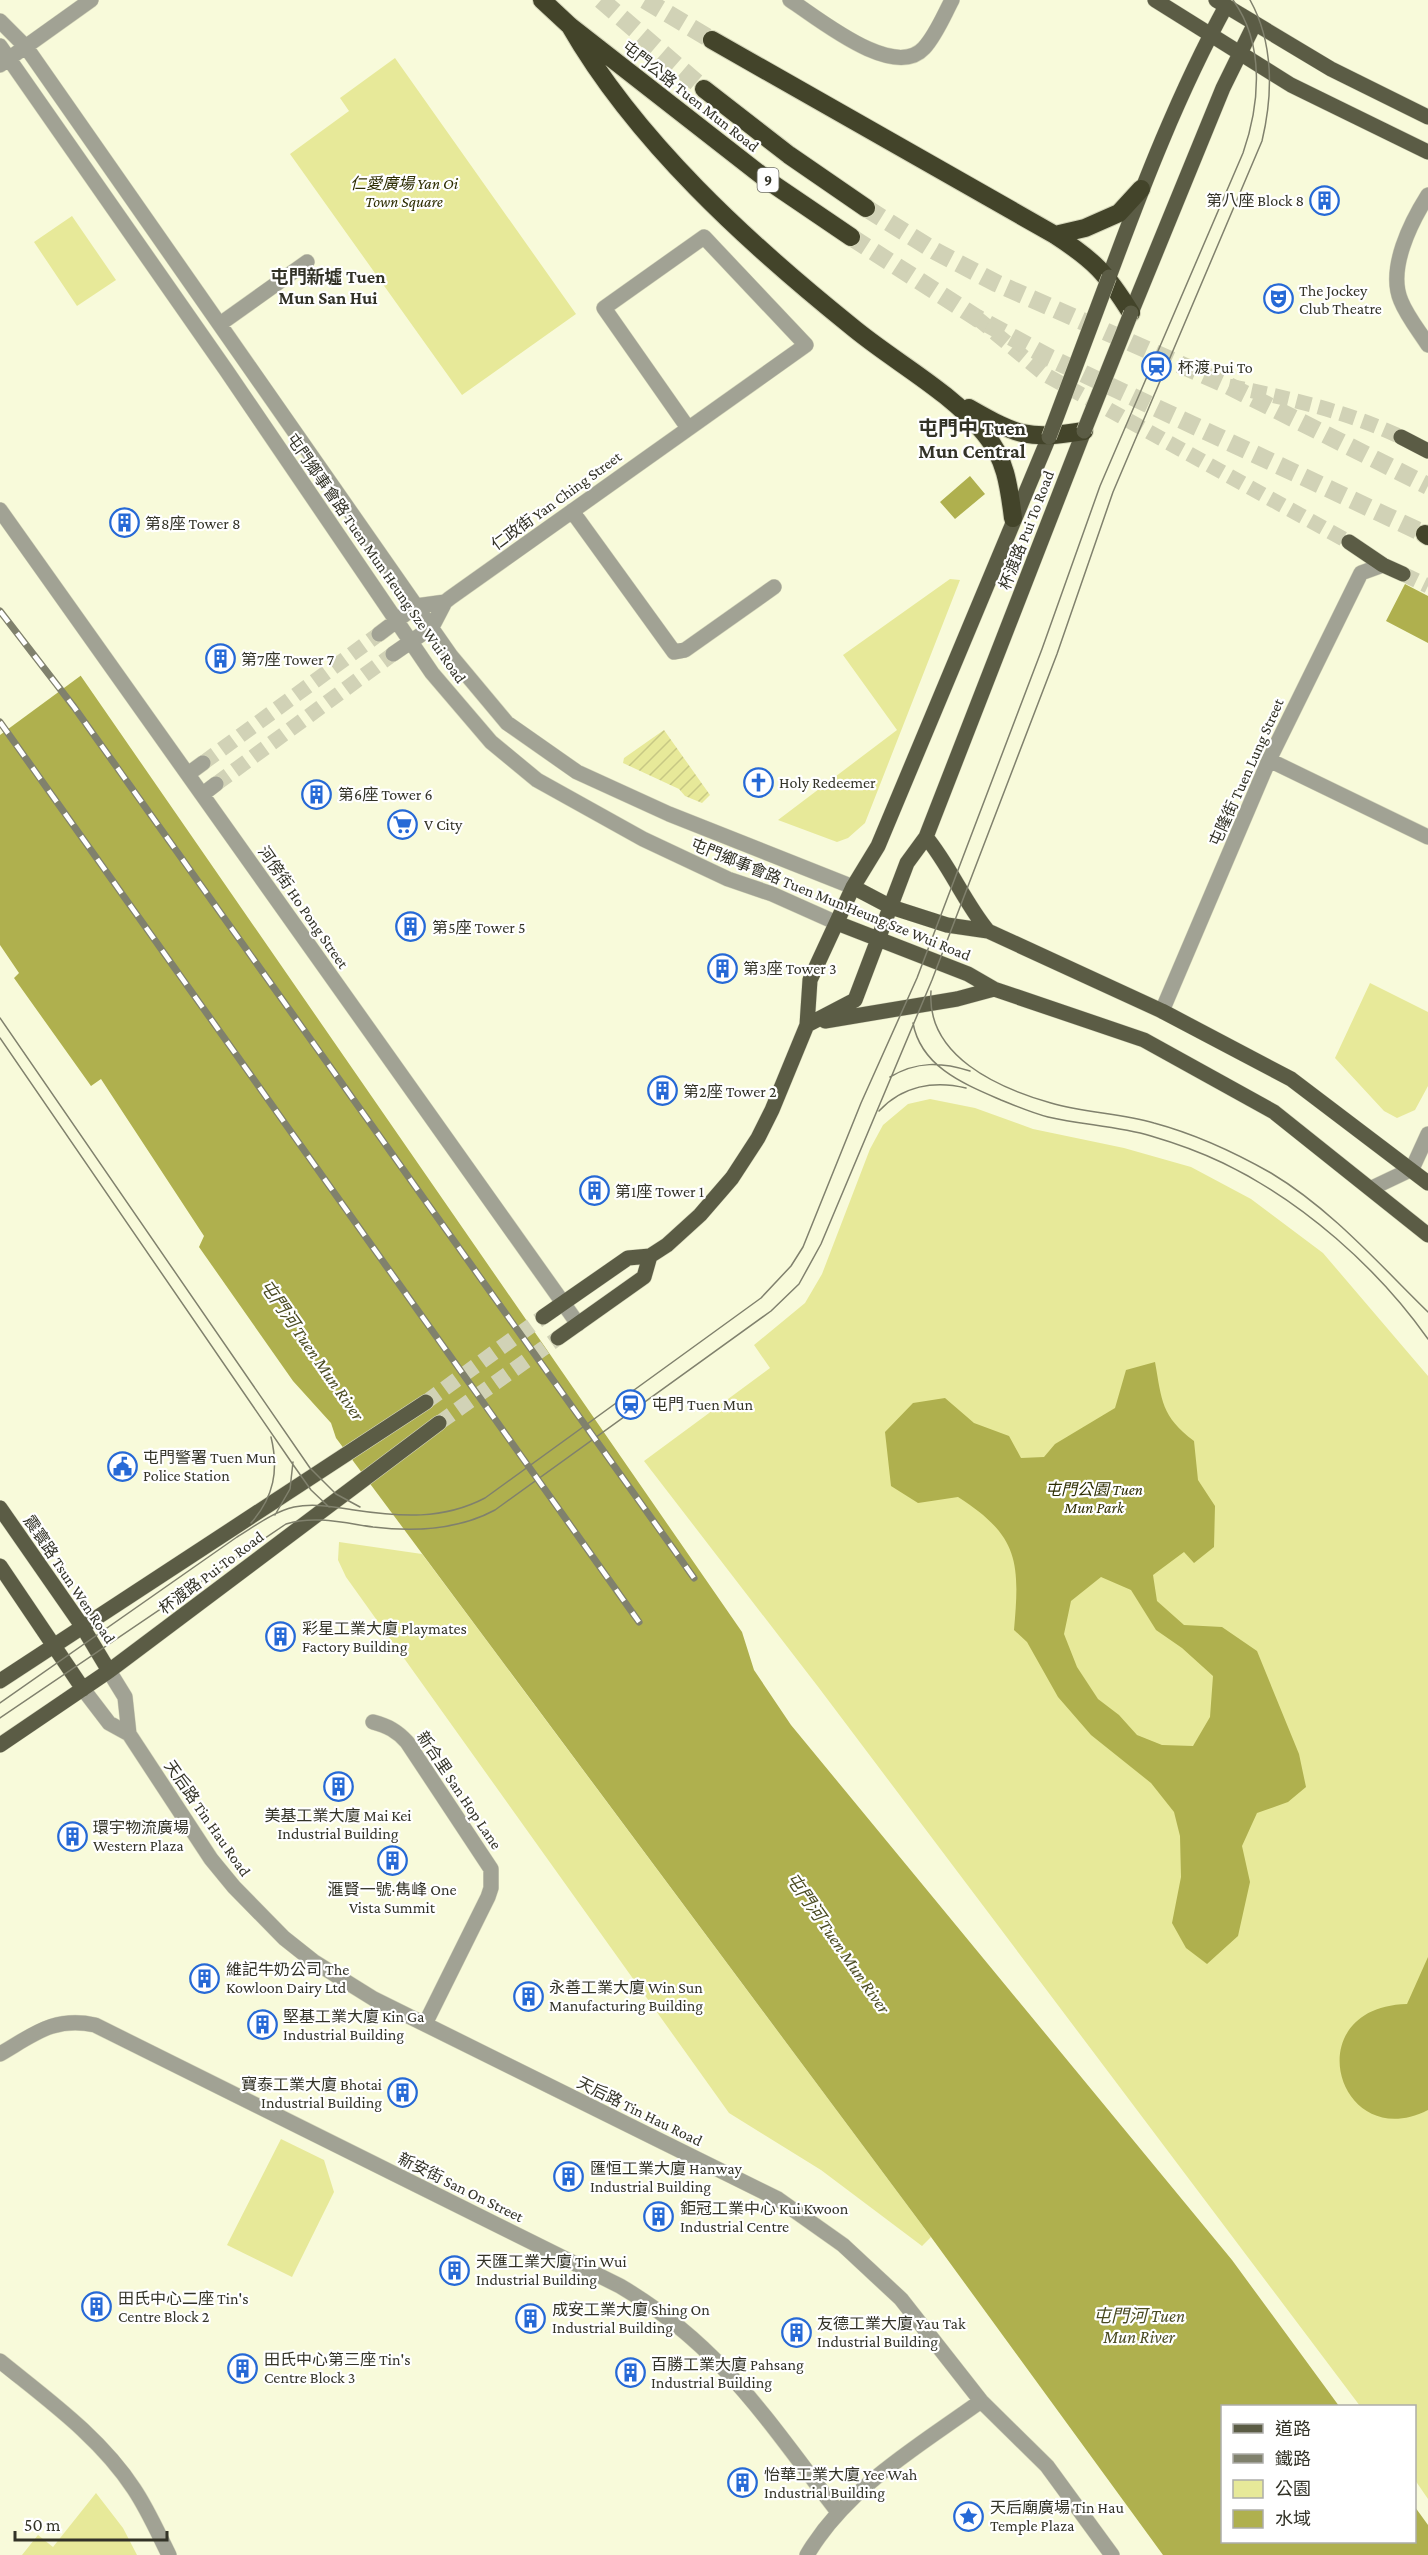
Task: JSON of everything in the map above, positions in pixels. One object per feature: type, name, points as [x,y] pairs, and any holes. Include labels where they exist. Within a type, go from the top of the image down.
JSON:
[{"type":"highway","name":"屯門公路 Tuen Mun Road","points":[[542,0],[570,26],[770,182],[851,237]]},
{"type":"highway","points":[[570,26],[592,65],[643,130],[721,210],[800,284],[853,328],[941,393],[985,433],[999,454],[1009,481],[1013,518]]},
{"type":"highway","points":[[712,40],[1055,235],[1086,255],[1109,277],[1131,313]]},
{"type":"highway","name":"屯門公路 Tuen Mun Road","points":[[704,89],[789,155],[866,208]]},
{"type":"highway","points":[[1055,235],[1085,228],[1119,213],[1142,189]]},
{"type":"highway","points":[[941,393],[1020,433],[1049,437],[1084,431]]},
{"type":"main road","points":[[1155,0],[1210,36],[1303,91],[1428,152]]},
{"type":"main road","points":[[1221,3],[1349,79],[1428,117]]},
{"type":"main road","name":"杯渡路 Pui To Road","points":[[543,1317],[628,1257],[650,1256],[684,1231],[732,1178],[764,1128],[807,1024],[810,980],[853,887],[878,846],[935,711],[1013,518],[1049,437],[1142,189],[1210,36],[1221,3]]},
{"type":"main road","name":"杯渡路 Pui To Road","points":[[807,1024],[855,1000],[906,863],[926,837],[1131,313],[1223,88],[1254,24]]},
{"type":"main road","points":[[1401,437],[1428,451]]},
{"type":"main road","points":[[1349,542],[1383,565],[1403,574]]},
{"type":"main road","points":[[926,837],[944,859],[988,931]]},
{"type":"main road","name":"屯門鄉事會路 Tuen Mun Heung Sze Wui Road","points":[[853,887],[891,907],[947,925],[988,931],[1162,1011],[1291,1079],[1428,1183]]},
{"type":"main road","name":"屯門鄉事會路 Tuen Mun Heung Sze Wui Road","points":[[837,923],[968,974],[994,989],[1144,1040],[1274,1112],[1428,1235]]},
{"type":"main road","points":[[807,1024],[910,1005],[957,999],[994,989]]},
{"type":"main road","name":"杯渡路 Pui To Road","points":[[558,1338],[644,1277],[650,1256]]},
{"type":"main road","name":"杯渡路 Pui To Road","points":[[0,1681],[426,1402]]},
{"type":"main road","name":"杯渡路 Pui To Road","points":[[0,1745],[109,1671],[439,1423]]},
{"type":"main road","name":"震寰路 Tsun Wen Road","points":[[0,1508],[82,1626],[109,1671]]},
{"type":"main road","points":[[0,1566],[83,1689]]},
{"type":"street","points":[[3,57],[26,47],[91,0]]},
{"type":"street","points":[[790,0],[871,51],[888,57],[906,57],[923,49],[952,0]]},
{"type":"street","name":"屯門鄉事會路 Tuen Mun Heung Sze Wui Road","points":[[0,21],[26,47],[451,656],[507,723],[553,758],[577,772],[646,804],[853,887]]},
{"type":"street","name":"屯門鄉事會路 Tuen Mun Heung Sze Wui Road","points":[[3,57],[436,678],[491,742],[537,780],[643,839],[728,879],[772,894],[837,923]]},
{"type":"street","points":[[1428,195],[1413,221],[1400,259],[1397,281],[1400,300],[1428,345]]},
{"type":"street","name":"仁政街 Yan Ching Street","points":[[393,654],[432,627],[445,602],[806,345],[704,237],[604,308],[688,428]]},
{"type":"street","points":[[220,324],[308,262]]},
{"type":"street","name":"河傍街 Ho Pong Street","points":[[0,510],[578,1324]]},
{"type":"street","points":[[572,511],[674,652],[685,650],[774,587]]},
{"type":"street","name":"屯隆街 Tuen Lung Street","points":[[1162,1011],[1269,760],[1361,573],[1383,565]]},
{"type":"street","name":"仁政街 Yan Ching Street","points":[[379,634],[416,606],[445,602]]},
{"type":"street","points":[[1269,760],[1428,837]]},
{"type":"street","points":[[188,774],[203,763]]},
{"type":"street","points":[[202,794],[216,784]]},
{"type":"street","points":[[1372,1188],[1412,1169],[1428,1134]]},
{"type":"street","name":"天后路 Tin Hau Road","points":[[109,1671],[124,1697],[129,1734],[211,1859],[258,1914],[303,1953],[342,1981],[778,2199],[843,2245],[901,2299],[981,2401],[1047,2466],[1112,2555]]},
{"type":"street","name":"天后路 Tin Hau Road","points":[[83,1689],[109,1724],[129,1734]]},
{"type":"street","name":"新合里 San Hop Lane","points":[[373,1722],[399,1732],[491,1869],[491,1888],[488,1897],[424,2024]]},
{"type":"street","name":"新安街 San On Street","points":[[0,2054],[48,2026],[79,2022],[95,2025],[620,2286],[670,2318],[718,2360],[740,2384],[837,2512]]},
{"type":"street","points":[[0,2361],[68,2417],[101,2448],[134,2489],[169,2555]]},
{"type":"street","points":[[807,2555],[837,2512],[864,2488],[981,2401]]},
{"type":"green space","name":"仁愛廣場 Yan Oi Town Square","points":[[395,58],[576,314],[462,395],[290,154],[349,111],[340,98]]},
{"type":"green space","points":[[72,216],[116,280],[77,306],[34,242]]},
{"type":"green space","points":[[950,579],[960,580],[865,823],[848,838],[837,842],[778,820],[897,730],[843,655]]},
{"type":"green space","points":[[664,730],[710,795],[702,803],[685,796],[679,789],[623,763],[624,758]]},
{"type":"green space","points":[[1370,983],[1428,1012],[1428,1086],[1415,1110],[1397,1118],[1384,1111],[1335,1058]]},
{"type":"green space","name":"屯門公園 Tuen Mun Park","points":[[930,1099],[975,1108],[1033,1129],[1124,1148],[1191,1167],[1251,1199],[1323,1253],[1428,1376],[1428,2499],[1416,2481],[1416,2405],[1359,2405],[819,1688],[644,1461],[770,1368],[754,1345],[805,1303],[822,1274],[870,1149],[883,1125],[908,1104]]},
{"type":"green space","points":[[339,1542],[422,1554],[931,2237],[922,2246],[821,2170],[729,2113],[346,1577],[338,1560]]},
{"type":"green space","points":[[281,2139],[324,2160],[334,2192],[292,2277],[227,2245]]},
{"type":"green space","points":[[96,2493],[123,2528],[137,2555],[22,2555],[38,2535],[53,2547]]},
{"type":"water","points":[[970,476],[985,494],[955,519],[940,502]]},
{"type":"water","name":"屯門河 Tuen Mun River","points":[[0,559],[742,1632],[754,1670],[791,1725],[1232,2260],[1338,2405],[1221,2405],[1221,2543],[1416,2543],[1416,2508],[1428,2525],[1428,2555],[1163,2555],[931,2237],[336,1438],[331,1423],[293,1381],[199,1247],[204,1236],[101,1079],[91,1086],[14,978],[19,973],[0,945]]},
{"type":"water","points":[[1405,584],[1428,596],[1428,643],[1386,621]]},
{"type":"water","points":[[1155,1362],[1165,1407],[1175,1424],[1194,1441],[1198,1480],[1215,1506],[1214,1547],[1194,1563],[1184,1552],[1153,1575],[1157,1601],[1184,1625],[1222,1627],[1257,1651],[1299,1754],[1306,1787],[1288,1802],[1257,1813],[1242,1846],[1250,1882],[1238,1936],[1207,1964],[1186,1948],[1172,1923],[1181,1877],[1180,1836],[1174,1812],[1151,1783],[1091,1735],[1058,1697],[1027,1642],[1014,1630],[1015,1568],[1004,1538],[978,1511],[958,1497],[918,1503],[891,1486],[885,1432],[913,1403],[945,1398],[974,1423],[1009,1436],[1021,1458],[1044,1457],[1055,1444],[1115,1408],[1126,1370]],"holes":[[[1101,1577],[1131,1590],[1156,1630],[1182,1648],[1213,1676],[1210,1717],[1193,1746],[1162,1745],[1137,1735],[1119,1715],[1098,1699],[1077,1667],[1064,1634],[1071,1601]]]},
{"type":"water","points":[[1428,1957],[1428,2110],[1396,2119],[1371,2113],[1352,2097],[1341,2075],[1340,2051],[1350,2028],[1372,2011],[1407,2004]]},
{"type":"pier","points":[[0,556],[83,674],[0,735]]},
{"type":"tunnel","points":[[601,0],[704,89]]},
{"type":"tunnel","points":[[645,0],[712,40]]},
{"type":"tunnel","points":[[866,208],[935,251],[996,283],[1229,386],[1428,486]]},
{"type":"tunnel","points":[[851,237],[977,318],[1050,358],[1425,534]]},
{"type":"tunnel","points":[[977,318],[1044,374],[1349,542]]},
{"type":"tunnel","points":[[1229,386],[1338,413],[1401,437]]},
{"type":"tunnel","points":[[1403,574],[1428,586]]},
{"type":"tunnel","points":[[203,763],[379,634]]},
{"type":"tunnel","points":[[216,784],[393,654]]},
{"type":"tunnel","points":[[426,1402],[543,1317]]},
{"type":"tunnel","points":[[439,1423],[558,1338]]},
{"type":"tram line","points":[[0,1703],[237,1537],[279,1512],[294,1507],[317,1505],[388,1514],[421,1515],[453,1510],[485,1498],[761,1298],[791,1266],[803,1247],[861,1103],[917,978],[1042,649],[1100,486],[1243,153],[1256,95],[1255,55],[1243,17],[1233,0]]},
{"type":"tram line","points":[[0,1718],[286,1524],[318,1520],[389,1529],[436,1528],[466,1522],[495,1510],[771,1311],[799,1284],[821,1244],[932,980],[1057,654],[1113,492],[1262,141],[1268,106],[1269,69],[1264,34],[1250,0]]},
{"type":"tram line","points":[[931,991],[933,1014],[940,1034],[969,1066],[988,1078],[1030,1097],[1169,1127],[1214,1144],[1257,1165],[1293,1187],[1334,1220],[1428,1312]]},
{"type":"tram line","points":[[0,1018],[310,1468],[336,1494],[360,1507]]},
{"type":"tram line","points":[[913,1023],[925,1051],[935,1062],[946,1072],[987,1094],[1048,1117],[1125,1130],[1187,1148],[1223,1163],[1281,1196],[1309,1216],[1362,1262],[1386,1286],[1428,1339]]},
{"type":"tram line","points":[[0,1038],[294,1466],[311,1490],[329,1507]]},
{"type":"tram line","points":[[890,1077],[910,1068],[929,1065],[949,1066],[970,1071]]},
{"type":"tram line","points":[[879,1111],[898,1096],[919,1087],[942,1085],[966,1088]]},
{"type":"tram line","points":[[251,1523],[265,1503],[273,1483],[274,1461],[271,1437]]},
{"type":"tram line","points":[[275,1515],[290,1489],[293,1462]]},
{"type":"railway","points":[[0,611],[74,707],[694,1578]]},
{"type":"railway","points":[[0,722],[639,1622]]},
{"type":"place","name":"第八座 Block 8","points":[[1325,200]]},
{"type":"place","name":"The Jockey Club Theatre","points":[[1278,299]]},
{"type":"place","name":"杯渡 Pui To","points":[[1157,367]]},
{"type":"place","name":"第8座 Tower 8","points":[[124,523]]},
{"type":"place","name":"第7座 Tower 7","points":[[220,659]]},
{"type":"place","name":"Holy Redeemer","points":[[758,782]]},
{"type":"place","name":"第6座 Tower 6","points":[[317,794]]},
{"type":"place","name":"V City","points":[[403,824]]},
{"type":"place","name":"第5座 Tower 5","points":[[411,927]]},
{"type":"place","name":"第3座 Tower 3","points":[[722,968]]},
{"type":"place","name":"第2座 Tower 2","points":[[662,1091]]},
{"type":"place","name":"第1座 Tower 1","points":[[594,1191]]},
{"type":"place","name":"屯門 Tuen Mun","points":[[631,1404]]},
{"type":"place","name":"屯門警署 Tuen Mun Police Station","points":[[122,1466]]},
{"type":"place","name":"彩星工業大廈 Playmates Factory Building","points":[[281,1637]]},
{"type":"place","name":"美基工業大廈 Mai Kei Industrial Building","points":[[338,1787]]},
{"type":"place","name":"環宇物流廣場 Western Plaza","points":[[72,1836]]},
{"type":"place","name":"滙賢一號·雋峰 One Vista Summit","points":[[392,1861]]},
{"type":"place","name":"維記牛奶公司 The Kowloon Dairy Ltd","points":[[205,1978]]},
{"type":"place","name":"永善工業大廈 Win Sun Manufacturing Building","points":[[528,1996]]},
{"type":"place","name":"堅基工業大廈 Kin Ga Industrial Building","points":[[262,2025]]},
{"type":"place","name":"寶泰工業大廈 Bhotai Industrial Building","points":[[403,2093]]},
{"type":"place","name":"匯恒工業大廈 Hanway Industrial Building","points":[[569,2177]]},
{"type":"place","name":"鉅冠工業中心 Kui Kwoon Industrial Centre","points":[[659,2217]]},
{"type":"place","name":"天匯工業大廈 Tin Wui Industrial Building","points":[[455,2270]]},
{"type":"place","name":"田氏中心二座 Tin's Centre Block 2","points":[[97,2307]]},
{"type":"place","name":"成安工業大廈 Shing On Industrial Building","points":[[531,2318]]},
{"type":"place","name":"友德工業大廈 Yau Tak Industrial Building","points":[[796,2332]]},
{"type":"place","name":"田氏中心第三座 Tin's Centre Block 3","points":[[243,2368]]},
{"type":"place","name":"百勝工業大廈 Pahsang Industrial Building","points":[[630,2373]]},
{"type":"place","name":"怡華工業大廈 Yee Wah Industrial Building","points":[[743,2483]]},
{"type":"place","name":"天后廟廣場 Tin Hau Temple Plaza","points":[[969,2516]]},
{"type":"district","name":"屯門新墟 Tuen Mun San Hui","points":[[328,287]]},
{"type":"district","name":"屯門中 Tuen Mun Central","points":[[972,440]]}]
